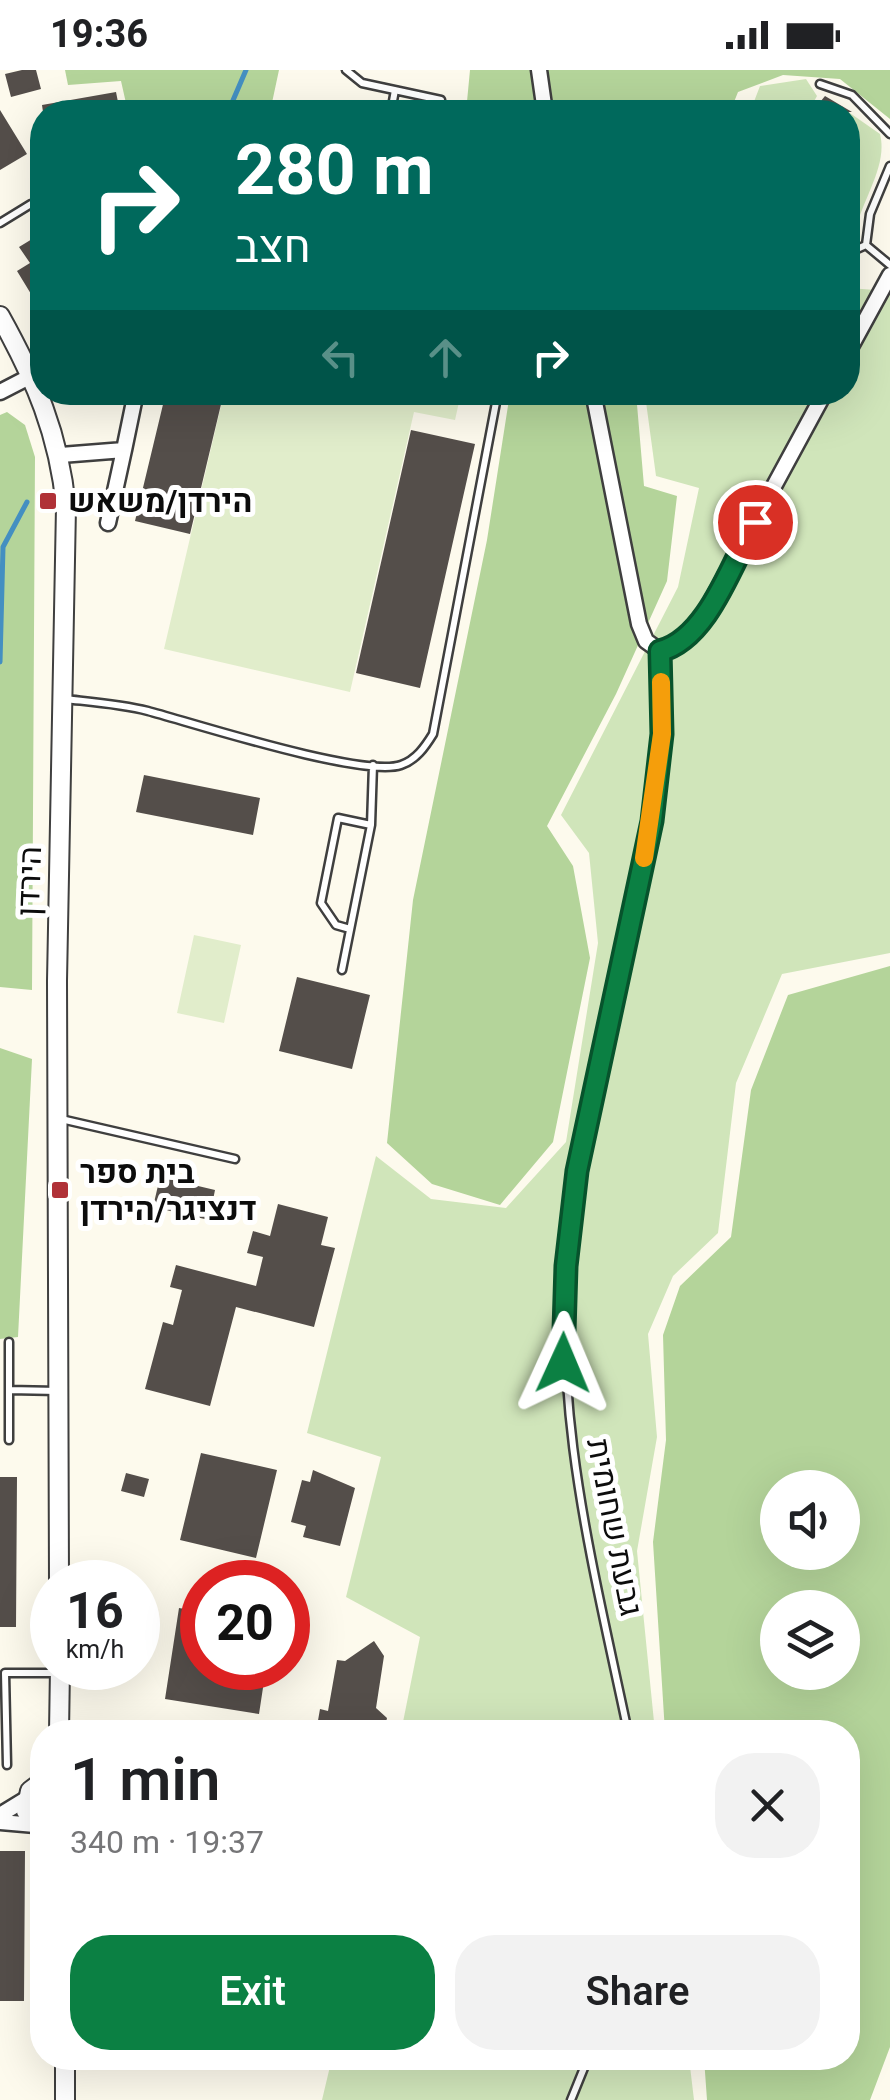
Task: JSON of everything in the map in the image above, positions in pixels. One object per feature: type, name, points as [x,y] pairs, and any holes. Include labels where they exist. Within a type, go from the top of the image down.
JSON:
[{"type":"street","points":[[539,70],[543,100]]},
{"type":"street","points":[[860,330],[890,275]]},
{"type":"street","name":"הירדן","points":[[0,316],[30,370]]},
{"type":"street","points":[[0,392],[30,377]]},
{"type":"street","name":"הירדן","points":[[44,405],[61,455],[67,545],[57,1118],[59,1560]]},
{"type":"street","points":[[108,523],[133,405]]},
{"type":"street","name":"גבעת שחומית","points":[[596,405],[640,624],[646,641],[660,651]]},
{"type":"street","points":[[660,651],[683,642],[702,619],[819,405]]},
{"type":"street","points":[[61,455],[124,450]]},
{"type":"street","points":[[60,1690],[60,1720]]},
{"type":"street","points":[[0,1819],[30,1792]]},
{"type":"street","points":[[0,1819],[30,1825]]},
{"type":"street","points":[[65,2070],[65,2100]]},
{"type":"lane","points":[[346,70],[362,83],[441,100]]},
{"type":"lane","points":[[820,84],[856,100]]},
{"type":"lane","points":[[393,100],[395,90]]},
{"type":"lane","points":[[860,104],[890,134]]},
{"type":"lane","points":[[866,245],[870,214],[890,166]]},
{"type":"lane","points":[[0,224],[30,205]]},
{"type":"lane","points":[[860,248],[866,245]]},
{"type":"lane","points":[[866,245],[890,265]]},
{"type":"lane","points":[[64,699],[149,711],[210,732],[373,765],[401,765],[422,752],[433,734],[496,405]]},
{"type":"lane","name":"גבעת שחומית","points":[[626,1720],[572,1463],[564,1317],[577,1171],[652,821],[662,734],[660,651]]},
{"type":"lane","points":[[342,970],[371,825],[373,765]]},
{"type":"lane","points":[[350,929],[336,925],[321,903],[324,886],[338,818],[371,825]]},
{"type":"lane","points":[[57,1118],[235,1159]]},
{"type":"lane","points":[[9,1342],[9,1440]]},
{"type":"lane","points":[[9,1390],[58,1391]]},
{"type":"lane","points":[[6,1765],[5,1673],[30,1672]]},
{"type":"lane","points":[[571,2100],[583,2070]]},
{"type":"green space","points":[[65,70],[279,70],[273,100],[125,100],[121,81],[68,85]]},
{"type":"green space","points":[[470,70],[890,70],[890,119],[840,79],[783,75],[738,92],[735,100],[467,100]]},
{"type":"green space","points":[[806,79],[817,96],[815,100],[755,100],[760,86]]},
{"type":"green space","points":[[860,120],[880,134],[878,170],[860,215]]},
{"type":"green space","points":[[860,289],[890,291],[890,953],[782,974],[736,1083],[718,1233],[673,1276],[648,1334],[657,1437],[637,1551],[654,1720],[403,1720],[420,1637],[346,1597],[381,1457],[307,1433],[376,1156],[431,1199],[506,1208],[566,1142],[598,943],[589,853],[561,815],[678,587],[699,488],[656,476],[646,405],[860,405]]},
{"type":"green space","points":[[221,405],[458,405],[455,420],[414,412],[350,692],[164,649]]},
{"type":"green space","points":[[508,405],[637,405],[644,486],[677,496],[667,581],[616,694],[547,826],[573,866],[590,958],[553,1142],[500,1205],[432,1184],[387,1143],[413,900],[487,540]]},
{"type":"green space","points":[[7,412],[25,425],[35,457],[32,990],[0,987],[0,415]]},
{"type":"green space","points":[[194,935],[241,945],[224,1023],[177,1013]]},
{"type":"green space","points":[[890,966],[890,2047],[870,2100],[707,2100],[705,2070],[860,2070],[860,1720],[664,1720],[653,1542],[666,1440],[663,1335],[680,1286],[731,1237],[751,1090],[788,995]]},
{"type":"green space","points":[[0,1048],[32,1059],[18,1337],[0,1339]]},
{"type":"green space","points":[[329,2070],[690,2070],[694,2100],[322,2100]]},
{"type":"building","points":[[36,70],[41,89],[11,97],[5,74]]},
{"type":"building","points":[[116,92],[118,100],[70,100]]},
{"type":"building","points":[[0,110],[27,154],[0,170]]},
{"type":"building","points":[[30,240],[30,263],[19,247]]},
{"type":"building","points":[[30,263],[30,292],[17,271]]},
{"type":"building","points":[[163,405],[221,405],[190,534],[135,521]]},
{"type":"building","points":[[411,430],[475,444],[420,688],[356,673]]},
{"type":"building","points":[[144,775],[260,798],[253,835],[136,812]]},
{"type":"building","points":[[297,977],[370,995],[352,1069],[279,1051]]},
{"type":"building","points":[[160,1177],[215,1190],[209,1220],[153,1207]]},
{"type":"building","points":[[278,1204],[328,1217],[321,1245],[335,1248],[314,1327],[236,1307],[210,1406],[145,1389],[163,1322],[173,1325],[182,1290],[170,1287],[176,1265],[256,1286],[263,1257],[247,1253],[253,1231],[270,1236]]},
{"type":"building","points":[[201,1453],[277,1470],[256,1558],[180,1540]]},
{"type":"building","points":[[313,1470],[355,1488],[340,1546],[303,1537],[306,1526],[291,1522],[302,1480],[310,1482]]},
{"type":"building","points":[[126,1473],[149,1479],[144,1497],[121,1491]]},
{"type":"building","points":[[0,1477],[17,1477],[16,1627],[0,1627]]},
{"type":"building","points":[[179,1608],[180,1690],[263,1690],[259,1714],[165,1699]]},
{"type":"building","points":[[374,1641],[384,1656],[376,1708],[387,1720],[318,1720],[320,1709],[328,1711],[337,1660],[345,1661]]},
{"type":"building","points":[[0,1851],[25,1851],[24,2001],[0,2001]]},
{"type":"waterway","points":[[233,100],[246,70]]},
{"type":"waterway","points":[[0,662],[3,547],[27,502]]},
{"type":"slow traffic","points":[[644,858],[662,734],[661,682]]},
{"type":"place","name":"הירדן/משאש","points":[[48,501]]},
{"type":"place","name":"בית ספר דנציגר/הירדן","points":[[60,1190]]},
{"type":"route","points":[[563,1363],[566,1266],[577,1171],[652,821],[662,734],[660,651],[683,642],[702,619],[755,522]]}]
